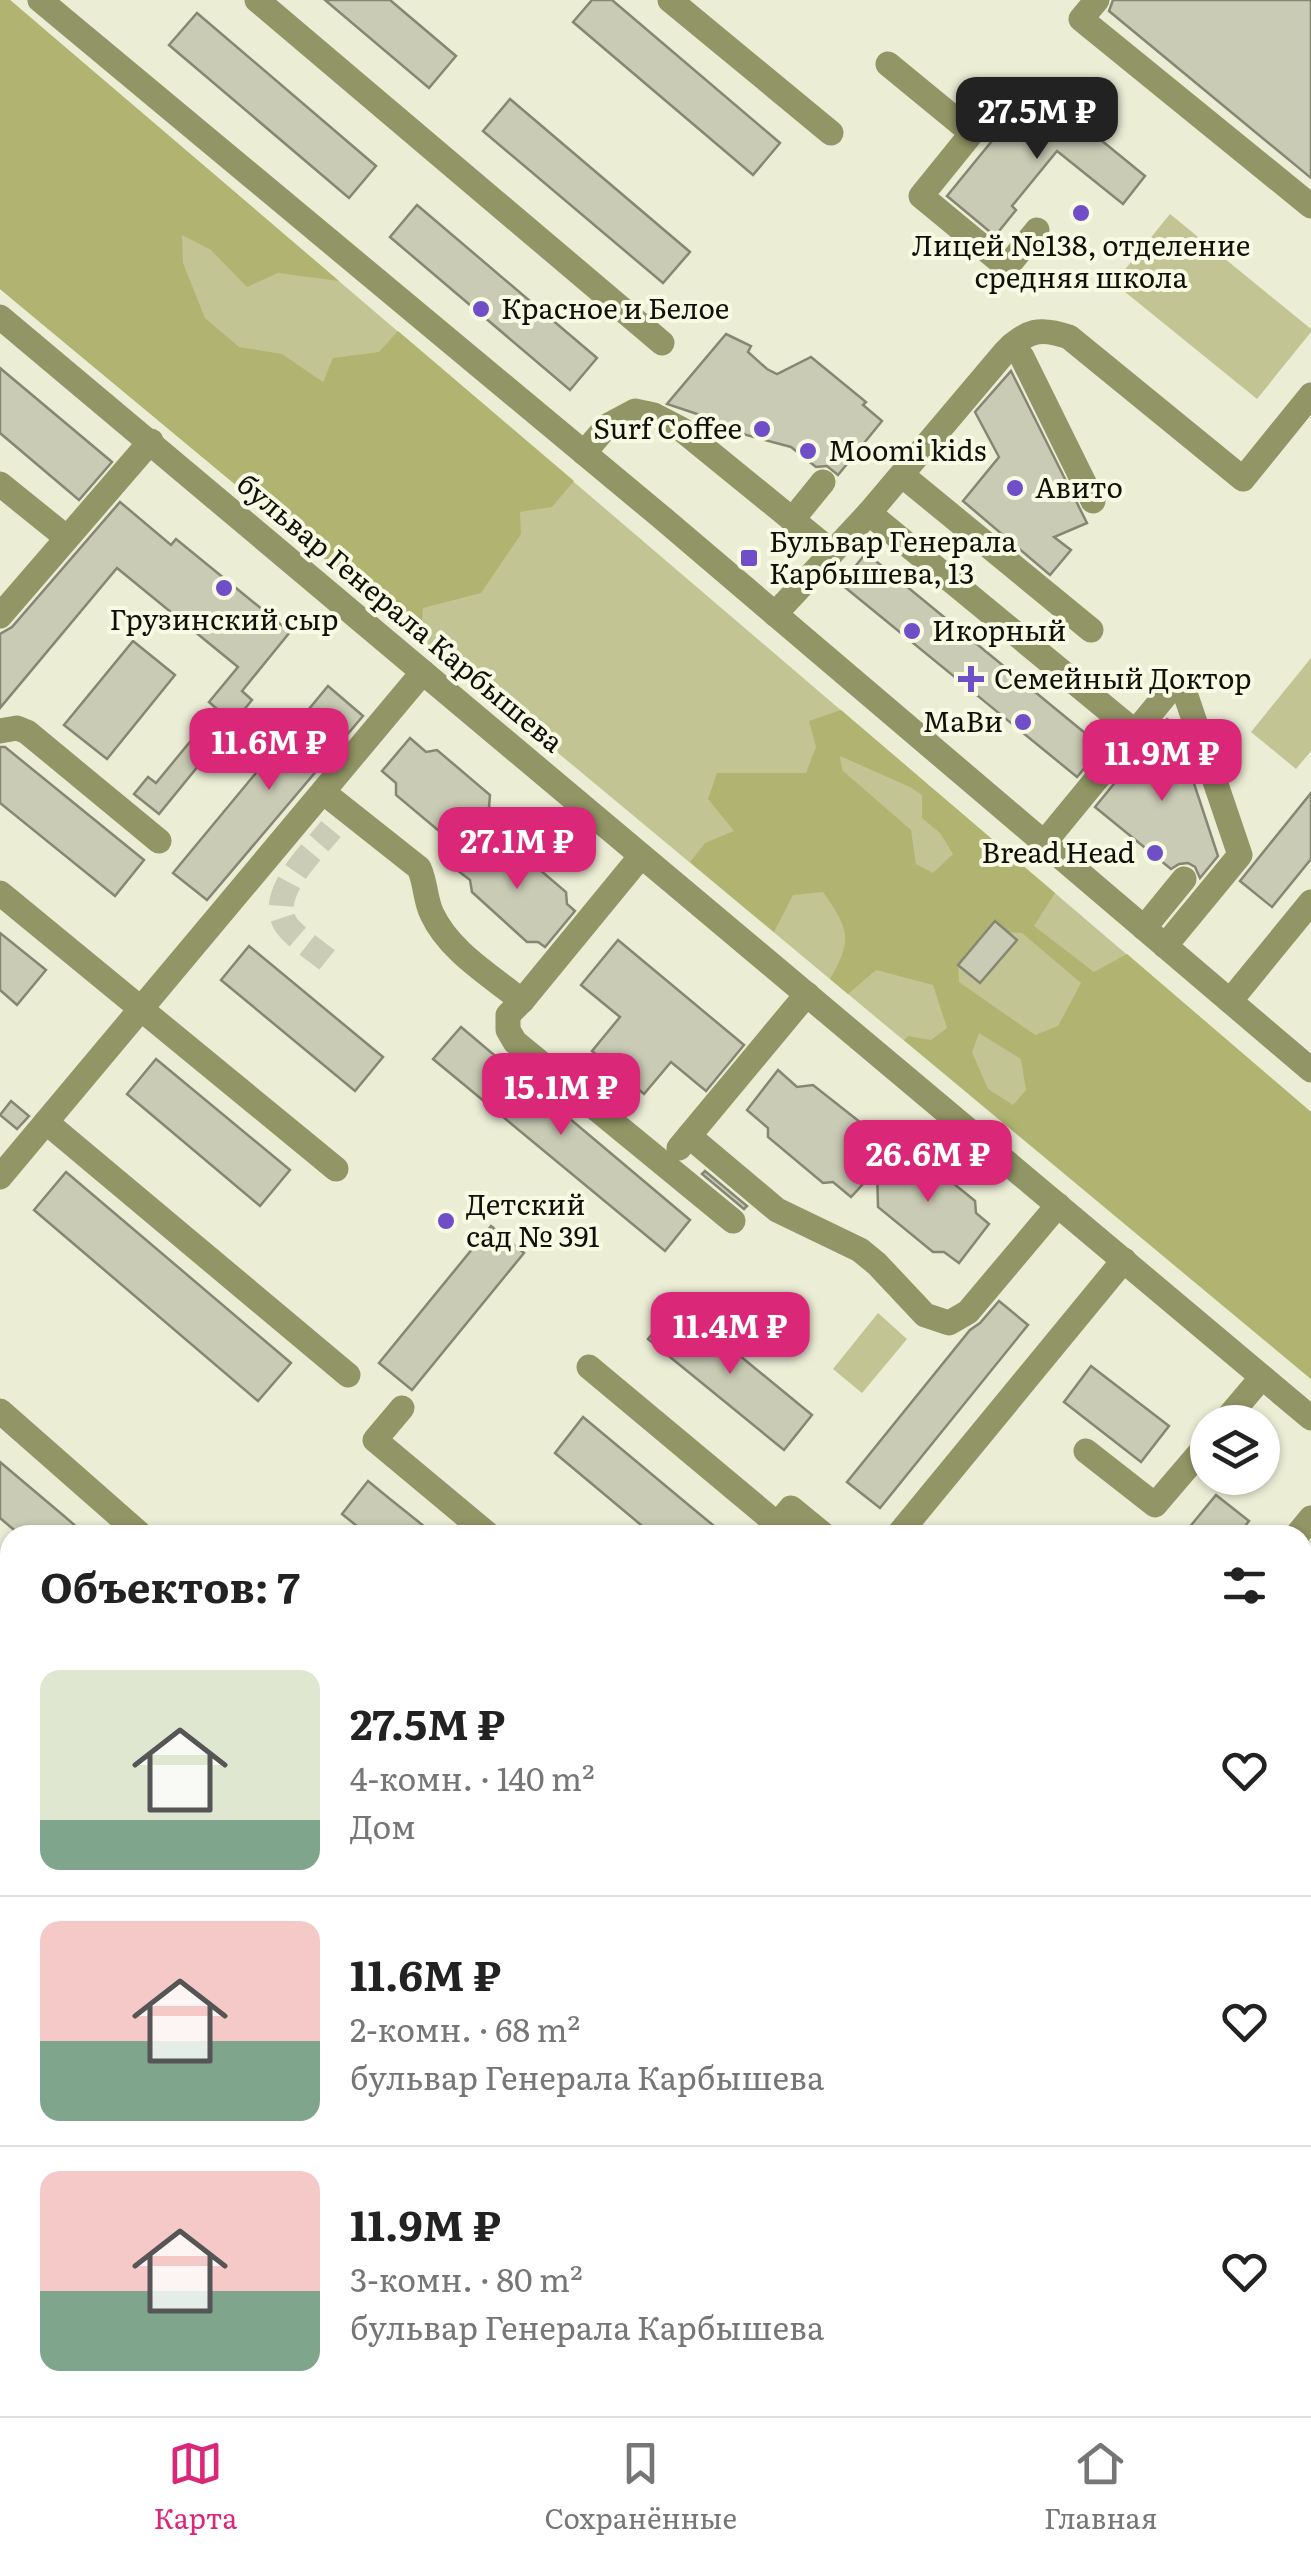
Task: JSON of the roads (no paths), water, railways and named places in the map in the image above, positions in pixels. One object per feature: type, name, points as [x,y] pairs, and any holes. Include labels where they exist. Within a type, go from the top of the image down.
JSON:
[{"type":"street","points":[[40,0],[69,9],[584,453],[1311,1070]]},
{"type":"street","points":[[256,0],[662,343]]},
{"type":"street","points":[[670,0],[831,133]]},
{"type":"street","points":[[1096,0],[1081,19],[1311,206]]},
{"type":"street","points":[[888,64],[972,133],[921,196],[1007,267],[1037,230]]},
{"type":"street","name":"бульвар Генерала Карбышева","points":[[0,317],[1311,1418]]},
{"type":"street","points":[[775,614],[869,513],[1012,346],[1029,333],[1046,329],[1069,337],[1244,478],[1301,428],[1311,395]]},
{"type":"street","points":[[1012,346],[1022,357],[1093,501]]},
{"type":"street","points":[[584,453],[607,426],[634,411],[654,414],[682,429],[832,552]]},
{"type":"street","points":[[0,616],[151,442]]},
{"type":"street","points":[[902,475],[1091,630]]},
{"type":"street","points":[[792,520],[823,482]]},
{"type":"street","points":[[0,484],[67,538]]},
{"type":"street","points":[[869,513],[1135,732]]},
{"type":"street","points":[[0,1177],[423,672]]},
{"type":"street","points":[[1044,843],[1169,691],[1176,688],[1185,693],[1240,855],[1165,946]]},
{"type":"street","points":[[0,731],[17,728],[27,732],[159,841]]},
{"type":"street","points":[[323,792],[339,820],[419,868],[426,884],[429,909],[445,938],[522,1001]]},
{"type":"street","points":[[641,856],[508,1015],[508,1030],[516,1042],[676,1151],[778,1210],[860,1250],[925,1314],[949,1323],[968,1312],[1058,1205]]},
{"type":"street","points":[[1144,928],[1184,879]]},
{"type":"street","points":[[0,894],[336,1168]]},
{"type":"street","points":[[1230,1001],[1311,902]]},
{"type":"street","points":[[676,1151],[807,994]]},
{"type":"street","points":[[46,1122],[348,1376]]},
{"type":"street","points":[[676,1151],[703,1173]]},
{"type":"street","points":[[676,1151],[733,1221]]},
{"type":"street","points":[[906,1525],[1124,1260]]},
{"type":"street","points":[[589,1366],[766,1525]]},
{"type":"street","points":[[1238,1405],[1262,1377]]},
{"type":"street","points":[[402,1408],[375,1440],[477,1525]]},
{"type":"street","points":[[0,1411],[129,1525]]},
{"type":"street","points":[[1086,1451],[1155,1506],[1190,1464]]},
{"type":"street","points":[[776,1525],[790,1508],[811,1525]]},
{"type":"tunnel","points":[[327,960],[288,928],[281,911],[287,886],[331,829]]},
{"type":"place","name":"Лицей №138, отделение средняя школа","points":[[1081,213]]},
{"type":"place","name":"Красное и Белое","points":[[481,309]]},
{"type":"place","name":"Surf Coffee","points":[[762,429]]},
{"type":"place","name":"Moomi kids","points":[[808,451]]},
{"type":"place","name":"Авито","points":[[1015,488]]},
{"type":"place","name":"Бульвар Генерала Карбышева, 13","points":[[749,558]]},
{"type":"place","name":"Грузинский сыр","points":[[224,588]]},
{"type":"place","name":"Икорный","points":[[912,631]]},
{"type":"place","name":"Семейный Доктор","points":[[971,679]]},
{"type":"place","name":"МаВи","points":[[1023,722]]},
{"type":"place","name":"Bread Head","points":[[1155,853]]},
{"type":"place","name":"Детский сад № 391","points":[[446,1221]]}]
